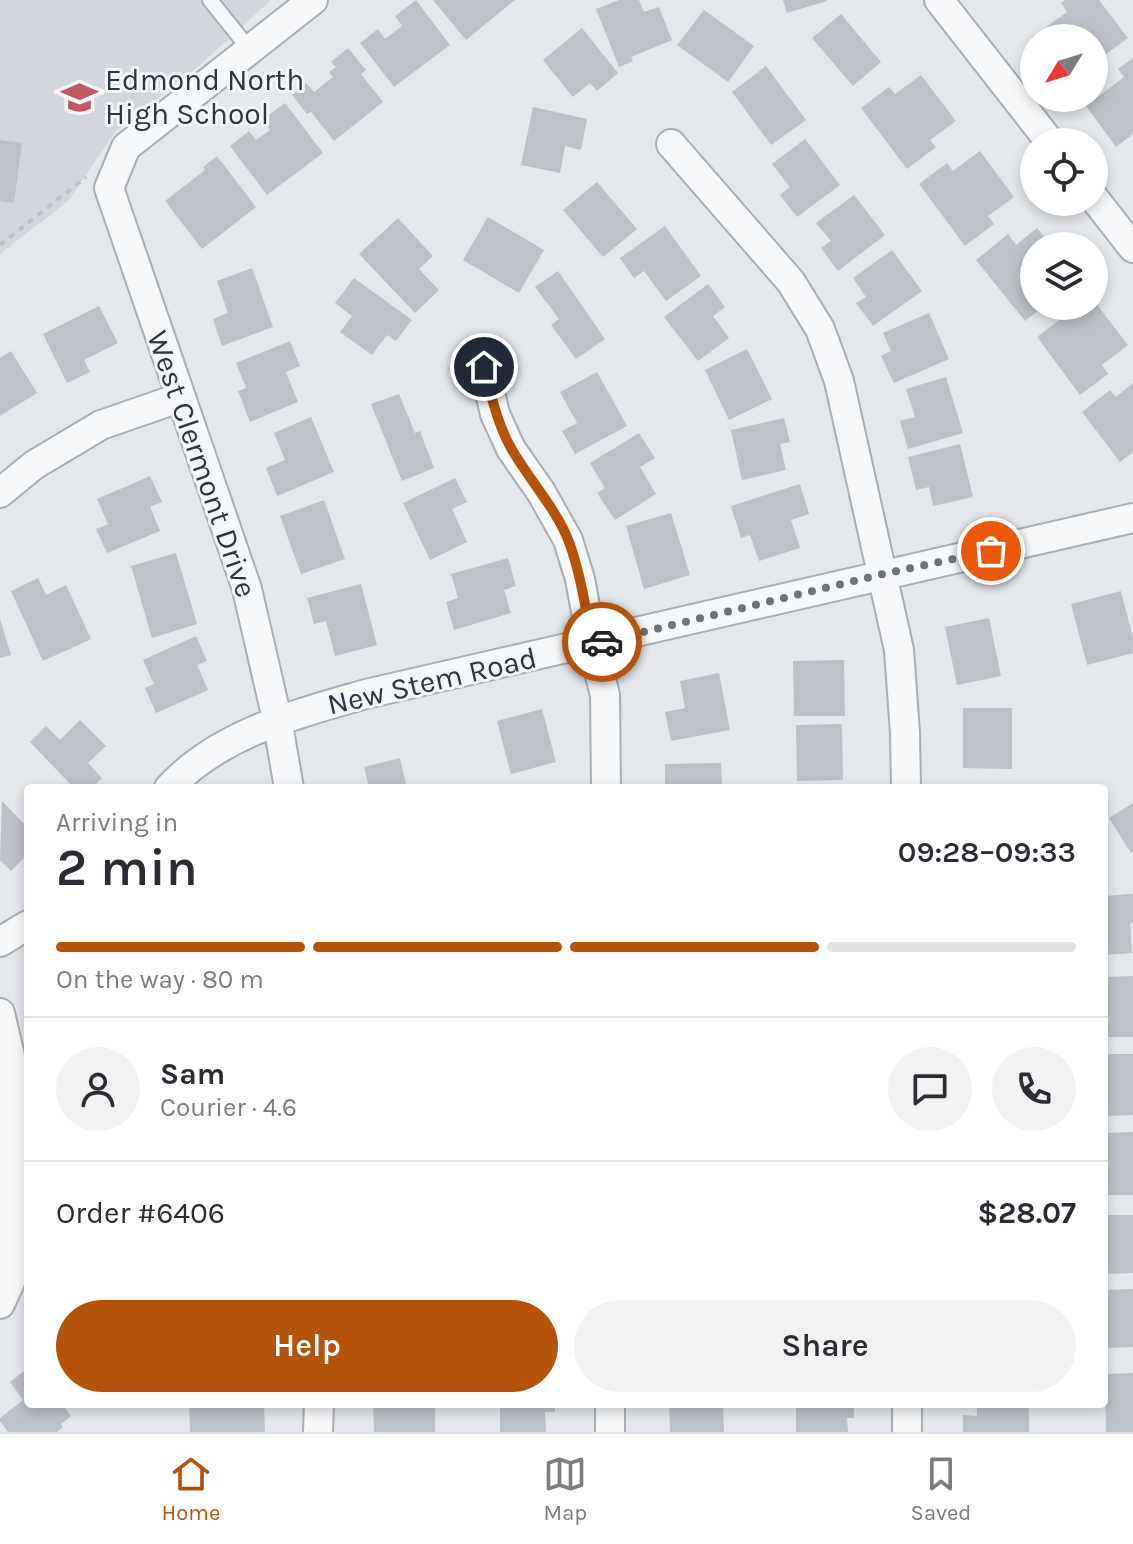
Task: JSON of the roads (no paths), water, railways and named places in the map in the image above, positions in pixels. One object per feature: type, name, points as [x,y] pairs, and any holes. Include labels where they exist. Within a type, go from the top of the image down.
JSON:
[{"type":"street","points":[[250,50],[313,0]]},
{"type":"street","points":[[939,0],[1039,128]]},
{"type":"street","name":"West Clermont Drive","points":[[250,50],[126,147],[109,188],[247,589],[277,719],[288,784]]},
{"type":"street","points":[[671,144],[791,282],[820,329],[839,381],[899,650],[906,784]]},
{"type":"street","points":[[1108,216],[1133,248]]},
{"type":"street","points":[[484,367],[495,414],[511,449],[541,492],[568,540],[580,579],[605,695],[606,784]]},
{"type":"street","points":[[0,493],[34,465],[101,425],[179,398]]},
{"type":"street","name":"New Stem Road","points":[[173,784],[225,746],[277,719],[366,694],[1133,518]]},
{"type":"street","points":[[0,942],[24,927]]},
{"type":"street","points":[[0,1013],[10,1056],[14,1157],[11,1280],[0,1304]]},
{"type":"street","points":[[318,1432],[319,1408]]},
{"type":"street","points":[[610,1408],[610,1432]]},
{"type":"street","points":[[907,1408],[907,1432]]},
{"type":"lane","points":[[209,1],[250,50]]},
{"type":"place","name":"Edmond North High School","points":[[79,97]]}]
